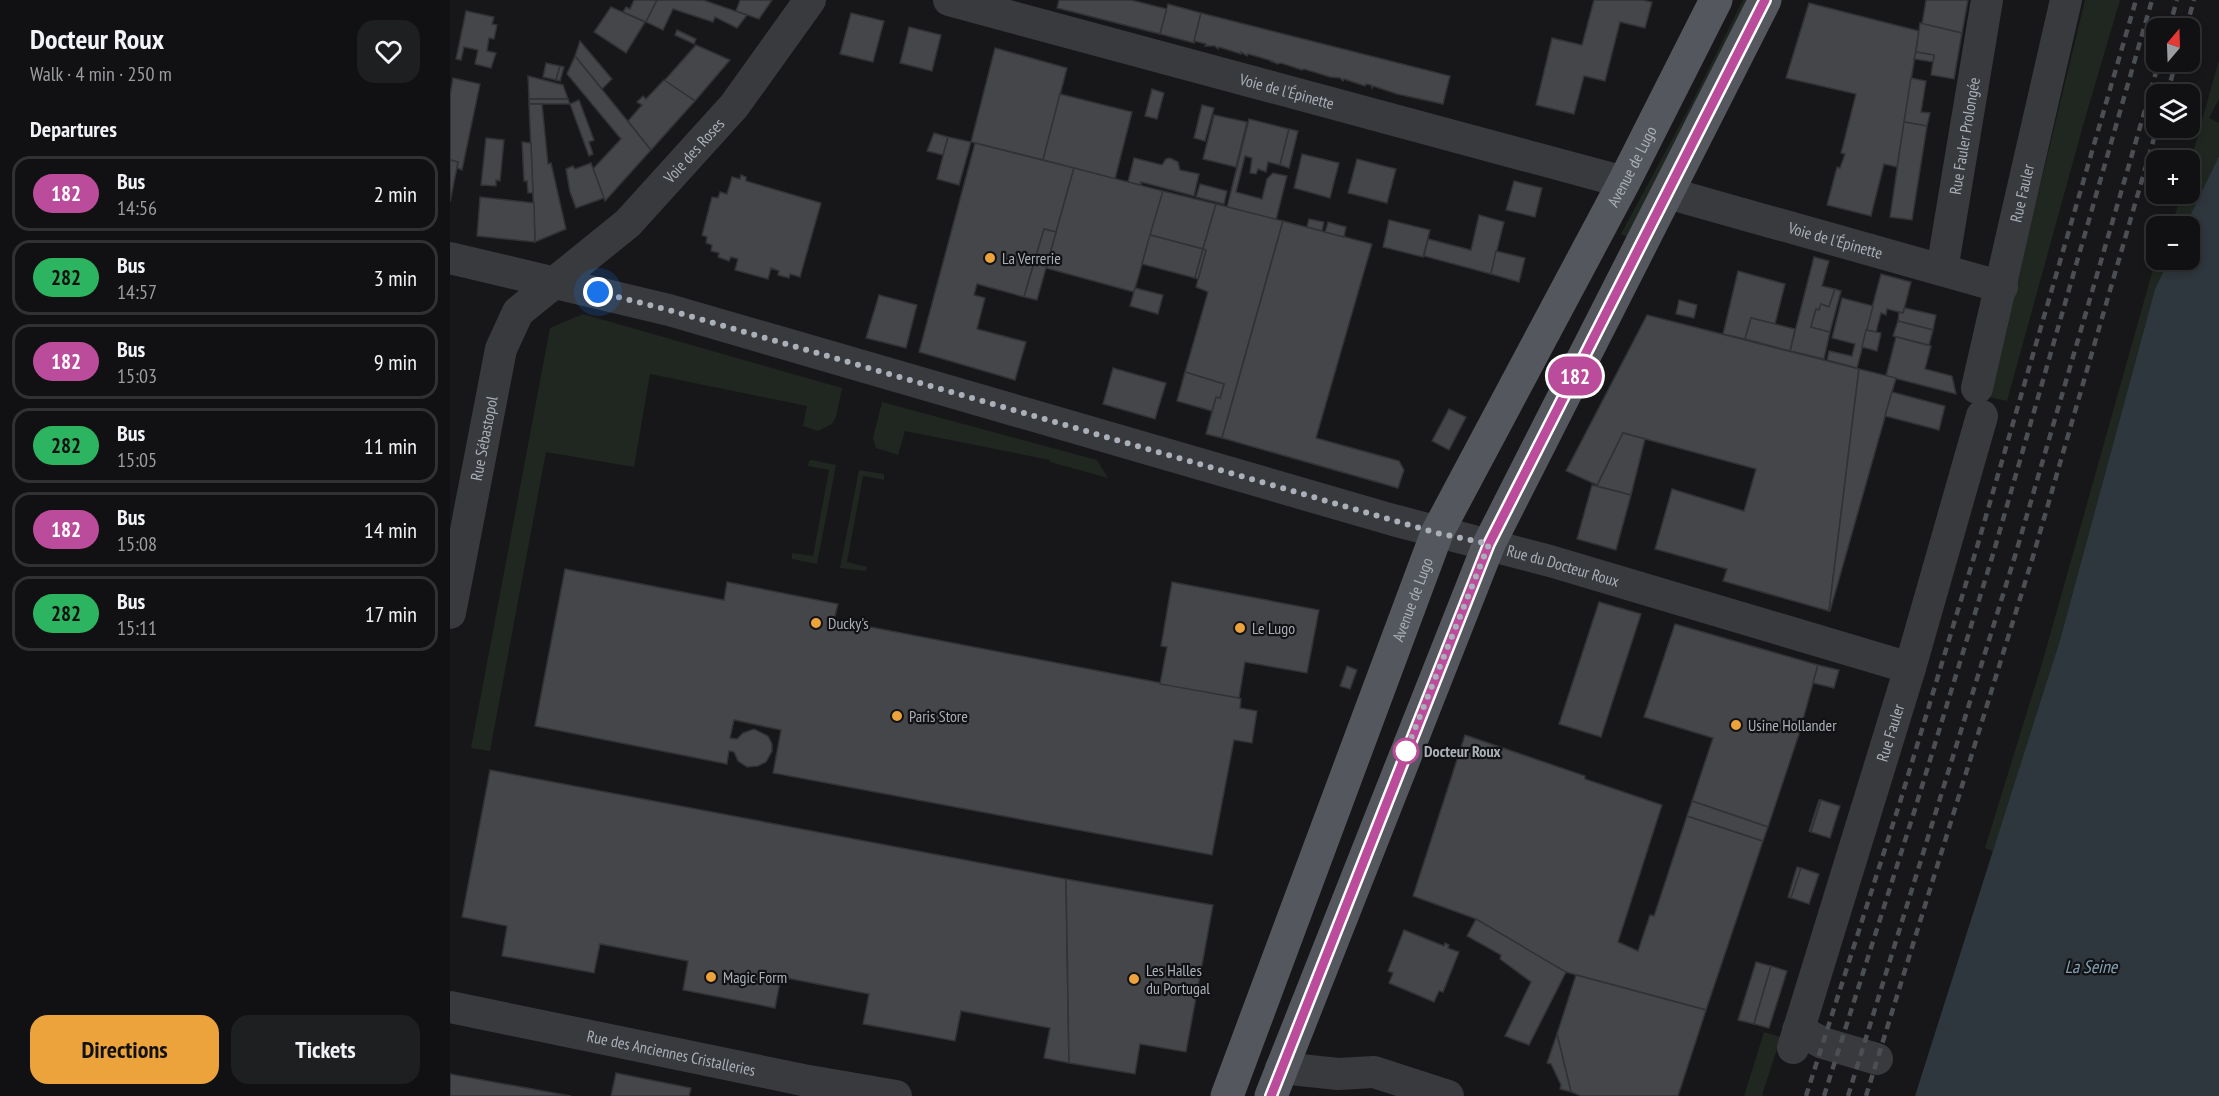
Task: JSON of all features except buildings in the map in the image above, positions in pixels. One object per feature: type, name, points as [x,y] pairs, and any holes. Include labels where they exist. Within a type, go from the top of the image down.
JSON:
[{"type":"main road","name":"Avenue de Lugo","points":[[1227,1096],[1437,533],[1624,182],[1716,0]]},
{"type":"main road","points":[[1276,1082],[1489,544],[1765,0]]},
{"type":"street","name":"Voie des Roses","points":[[556,282],[628,223],[734,106],[810,0]]},
{"type":"street","name":"Voie de l'Épinette","points":[[949,0],[1624,182]]},
{"type":"street","name":"Rue Fauler Prolongée","points":[[1942,270],[1987,0]]},
{"type":"street","name":"Rue Fauler","points":[[1877,1059],[1823,1043],[1795,1039],[1910,668],[1980,402],[2002,287],[2066,0]]},
{"type":"street","name":"Voie de l'Épinette","points":[[1668,194],[2002,287]]},
{"type":"street","name":"Rue du Docteur Roux","points":[[450,258],[669,310],[1437,533],[1489,544],[1910,668]]},
{"type":"street","name":"Rue Sébastopol","points":[[450,613],[501,349],[518,312],[556,282]]},
{"type":"street","name":"Rue des Anciennes Cristalleries","points":[[450,1007],[896,1096]]},
{"type":"street","points":[[1276,1082],[1334,1085],[1374,1071],[1448,1096]]},
{"type":"shaded area","points":[[1743,0],[1756,0],[1633,240],[1621,234],[1689,108]]},
{"type":"shaded area","points":[[2085,0],[2120,0],[2007,401],[1989,397]]},
{"type":"shaded area","points":[[2219,60],[2219,99],[2209,118],[2219,123],[2219,156],[2200,195],[2200,150],[2194,150],[2197,138],[2200,138],[2200,127]]},
{"type":"shaded area","points":[[2179,204],[2196,204],[2190,216],[2174,216]]},
{"type":"shaded area","points":[[2153,270],[2164,270],[2155,289],[2060,640],[1993,851],[1985,848],[2043,660]]},
{"type":"shaded area","points":[[583,314],[842,388],[836,417],[832,424],[818,431],[803,426],[807,406],[650,374],[634,467],[546,452],[490,751],[471,748],[550,328]]},
{"type":"shaded area","points":[[882,402],[1097,460],[1108,478],[1050,462],[1050,460],[905,431],[898,455],[876,448],[873,438]]},
{"type":"shaded area","points":[[809,461],[836,465],[817,564],[792,559],[792,553],[813,556],[829,470],[808,466]]},
{"type":"shaded area","points":[[859,470],[884,474],[884,480],[863,476],[847,562],[867,567],[866,571],[840,568]]},
{"type":"shaded area","points":[[1764,1032],[1781,1037],[1762,1095],[1765,1096],[1744,1096]]},
{"type":"water","name":"La Seine","points":[[2219,156],[2219,1096],[1915,1096],[2060,640],[2155,289],[2164,270],[2200,270],[2200,216],[2190,216],[2196,204],[2200,204],[2200,195]]},
{"type":"railway","points":[[1806,1096],[1900,802],[1977,547],[2136,0]]},
{"type":"railway","points":[[1824,1096],[1994,551],[2152,0]]},
{"type":"railway","points":[[2172,18],[2177,0]]},
{"type":"railway","points":[[2189,18],[2194,0]]},
{"type":"railway","points":[[1848,1096],[2015,556],[2156,72]]},
{"type":"railway","points":[[2170,84],[2173,72]]},
{"type":"railway","points":[[1866,1096],[2032,560],[2154,138]]},
{"type":"bus line","name":"182","points":[[1271,1096],[1489,544],[1765,0]]},
{"type":"place","name":"La Verrerie","points":[[990,258]]},
{"type":"place","name":"Ducky's","points":[[816,623]]},
{"type":"place","name":"Le Lugo","points":[[1240,628]]},
{"type":"place","name":"Paris Store","points":[[897,716]]},
{"type":"place","name":"Usine Hollander","points":[[1736,725]]},
{"type":"place","name":"Docteur Roux","points":[[1406,751]]},
{"type":"place","name":"Magic Form","points":[[711,977]]},
{"type":"place","name":"Les Halles du Portugal","points":[[1134,979]]},
{"type":"route","points":[[598,292],[669,310],[1437,533],[1489,544],[1406,751]]}]
